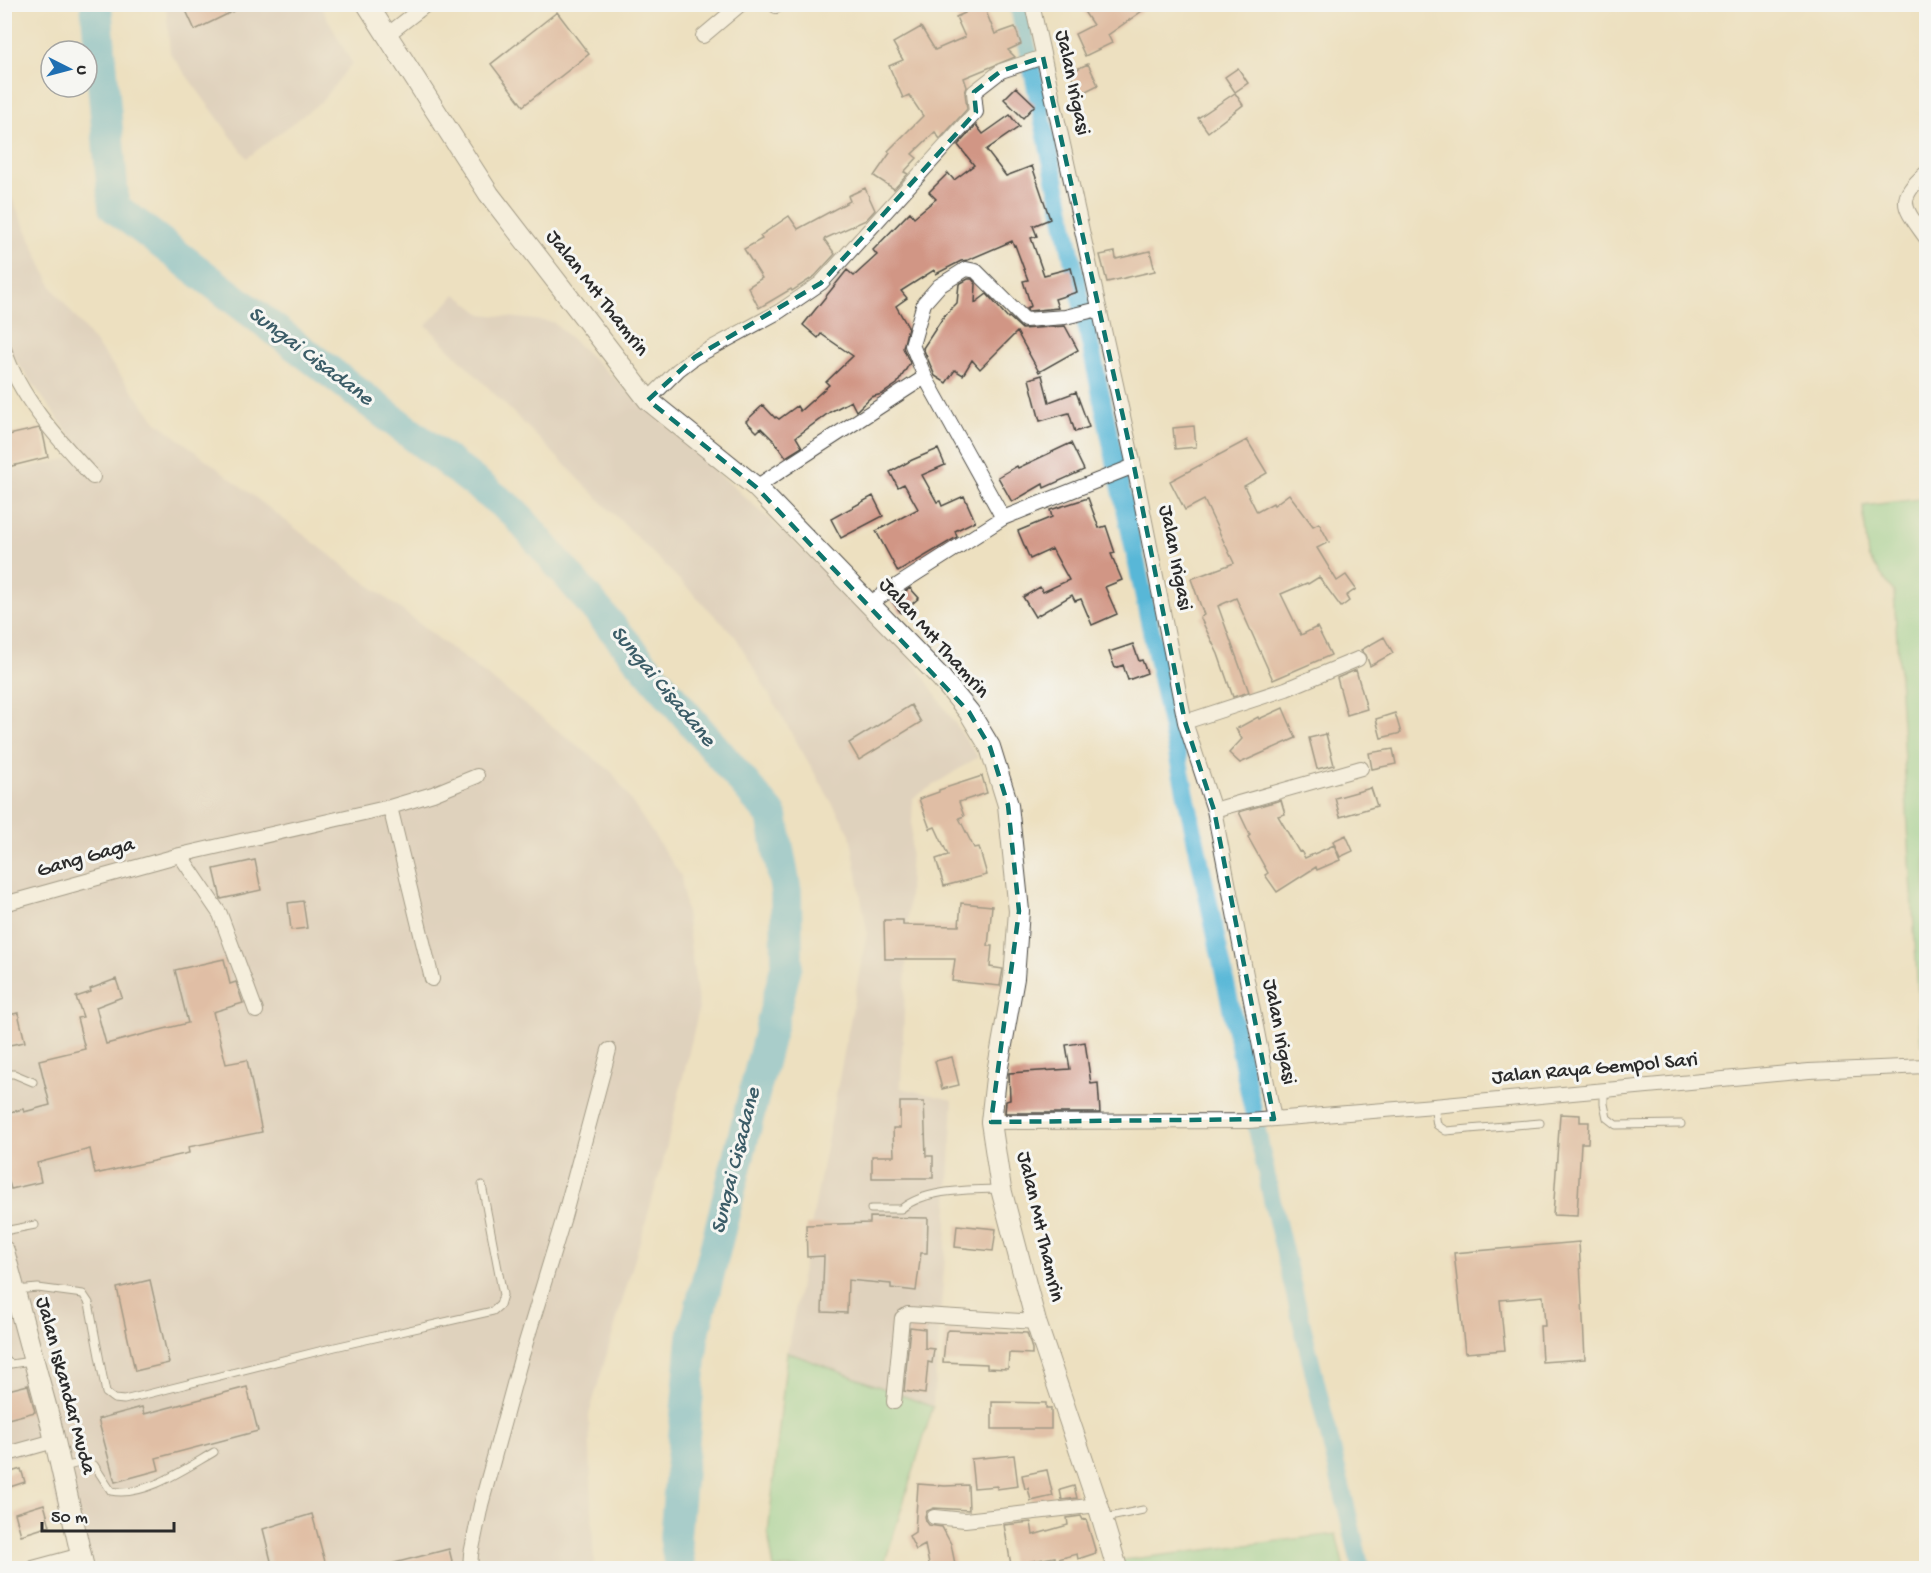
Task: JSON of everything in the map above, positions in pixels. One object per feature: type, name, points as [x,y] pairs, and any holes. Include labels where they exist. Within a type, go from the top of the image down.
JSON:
[{"type":"street","name":"Jalan MH Thamrin","points":[[367,4],[489,194],[648,400],[756,487],[941,678],[969,712],[990,747],[1008,805],[1019,911],[1014,978],[996,1078],[992,1122],[1001,1189],[1036,1322],[1117,1569]]},
{"type":"street","points":[[387,35],[427,4]]},
{"type":"street","points":[[703,36],[741,4]]},
{"type":"street","name":"Jalan Irigasi","points":[[1032,4],[1039,58],[1132,466],[1185,722],[1214,810],[1271,1119]]},
{"type":"street","points":[[648,400],[678,370],[695,357],[780,311],[821,283],[976,112],[974,92],[1001,71],[1039,58]]},
{"type":"street","points":[[1926,173],[1909,190],[1907,209],[1926,238]]},
{"type":"street","points":[[1003,518],[925,377],[912,345],[924,303],[939,286],[966,269],[976,271],[1025,320],[1065,317],[1095,309]]},
{"type":"street","points":[[4,350],[8,371],[50,428],[93,477]]},
{"type":"street","points":[[756,487],[925,377]]},
{"type":"street","points":[[870,603],[1003,518],[1132,466]]},
{"type":"street","points":[[1185,722],[1286,689],[1358,659]]},
{"type":"street","points":[[1214,810],[1361,768]]},
{"type":"street","name":"Gang Gaga","points":[[4,904],[180,855],[390,807],[433,794],[477,776]]},
{"type":"street","points":[[390,807],[432,979]]},
{"type":"street","points":[[180,855],[220,914],[256,1011]]},
{"type":"street","points":[[470,1569],[471,1554],[487,1483],[520,1362],[564,1217],[609,1050]]},
{"type":"street","name":"Jalan Raya Gempol Sari","points":[[992,1122],[1249,1121],[1809,1071],[1926,1066]]},
{"type":"street","name":"Jalan Iskandar Muda","points":[[4,1251],[9,1291],[33,1361],[83,1562]]},
{"type":"street","points":[[894,1402],[902,1318],[908,1314],[1036,1322]]},
{"type":"street","points":[[4,1455],[54,1441]]},
{"type":"street","points":[[934,1517],[965,1520],[1100,1512]]},
{"type":"street","points":[[33,1569],[83,1562]]},
{"type":"lane","points":[[4,1074],[14,1074],[33,1082]]},
{"type":"lane","points":[[1604,1089],[1607,1118],[1617,1125],[1681,1124]]},
{"type":"lane","points":[[1434,1106],[1437,1125],[1446,1131],[1539,1123]]},
{"type":"lane","points":[[9,1291],[38,1288],[83,1294],[89,1302],[106,1393],[114,1399],[124,1400],[335,1347],[493,1311],[500,1305],[503,1295],[482,1185]]},
{"type":"lane","points":[[870,1209],[901,1209],[910,1202],[960,1190],[1001,1189]]},
{"type":"lane","points":[[4,1232],[35,1225]]},
{"type":"lane","points":[[4,1359],[11,1364],[33,1361]]},
{"type":"lane","points":[[61,1468],[83,1462],[94,1464],[111,1491],[123,1494],[160,1482],[214,1452]]},
{"type":"lane","points":[[1100,1512],[1143,1510]]},
{"type":"highlighted area","points":[[1043,57],[1134,466],[1185,722],[1214,810],[1274,1119],[991,1122],[1019,911],[1008,805],[990,747],[969,712],[756,487],[648,400],[695,357],[821,283],[976,112],[974,92],[1001,71]]},
{"type":"shaded area","points":[[166,5],[320,5],[352,63],[322,101],[247,158],[170,53]]},
{"type":"shaded area","points":[[5,183],[52,287],[156,421],[612,772],[681,876],[699,1009],[662,1166],[589,1415],[594,1568],[73,1568],[43,1451],[5,1459],[4,471],[85,456],[5,346]]},
{"type":"shaded area","points":[[456,294],[482,314],[553,322],[894,633],[978,757],[913,798],[901,1088],[953,1100],[946,1246],[933,1407],[787,1352],[867,932],[850,834],[735,636],[426,325]]},
{"type":"green space","points":[[1926,498],[1926,1045],[1921,1045],[1894,592],[1868,557],[1863,506]]},
{"type":"green space","points":[[787,1352],[933,1407],[883,1568],[774,1568],[768,1534]]},
{"type":"green space","points":[[1336,1534],[1344,1568],[1109,1568],[1106,1562]]},
{"type":"building","points":[[183,4],[248,4],[195,30]]},
{"type":"building","points":[[961,4],[983,4],[995,34],[1015,27],[1021,44],[1008,50],[1015,57],[964,78],[967,87],[965,93],[967,109],[940,139],[935,132],[912,154],[917,158],[904,172],[908,174],[894,189],[874,176],[890,153],[888,151],[923,116],[909,95],[903,98],[889,66],[903,60],[893,43],[921,27],[935,50],[965,37],[956,17],[965,13]]},
{"type":"building","points":[[1079,4],[1152,4],[1108,35],[1112,43],[1085,56],[1075,34],[1093,25]]},
{"type":"building","points":[[557,12],[589,54],[523,106],[491,64]]},
{"type":"building","points":[[1088,64],[1098,85],[1080,94],[1070,72]]},
{"type":"building","points":[[1238,68],[1248,83],[1235,92],[1225,77]]},
{"type":"building","points":[[1016,87],[1035,105],[1023,118],[1004,99]]},
{"type":"building","points":[[1235,93],[1243,105],[1208,132],[1198,118]]},
{"type":"building","points":[[1010,115],[1019,127],[986,150],[1006,176],[1032,166],[1050,219],[1033,226],[1037,236],[1031,238],[1044,275],[1071,268],[1077,292],[1055,299],[1058,308],[1028,311],[1026,308],[1031,306],[1023,281],[1028,280],[1012,241],[961,261],[936,274],[934,270],[901,291],[907,298],[896,306],[908,327],[903,348],[910,363],[897,384],[882,394],[871,397],[856,411],[851,401],[830,412],[796,437],[802,447],[786,457],[761,428],[757,432],[746,421],[763,405],[775,418],[779,419],[797,406],[800,411],[829,385],[826,382],[853,356],[821,334],[818,338],[803,325],[847,270],[854,276],[877,255],[873,250],[910,212],[914,217],[936,199],[929,192],[948,173],[954,180],[974,165],[958,145],[976,125],[983,134]]},
{"type":"building","points":[[865,188],[875,210],[866,220],[824,239],[835,254],[815,276],[759,308],[748,287],[762,278],[744,249],[762,239],[760,236],[789,216],[798,229],[850,201],[848,196]]},
{"type":"building","points":[[1150,251],[1155,271],[1107,282],[1100,255],[1115,252],[1116,259]]},
{"type":"building","points":[[972,279],[976,284],[975,303],[987,294],[1008,318],[1022,329],[1065,326],[1078,350],[1039,372],[1017,332],[980,369],[972,360],[963,375],[955,370],[946,383],[935,376],[923,348],[944,316],[957,303],[959,284]]},
{"type":"building","points":[[1042,375],[1049,402],[1076,392],[1089,427],[1075,432],[1069,413],[1040,421],[1029,379]]},
{"type":"building","points":[[1194,426],[1196,447],[1175,449],[1173,428]]},
{"type":"building","points":[[39,428],[43,434],[48,457],[4,468],[4,436]]},
{"type":"building","points":[[1247,440],[1267,473],[1244,486],[1257,512],[1273,503],[1274,505],[1289,494],[1313,526],[1319,523],[1329,542],[1317,548],[1337,581],[1346,575],[1356,589],[1346,596],[1349,601],[1341,607],[1319,577],[1308,584],[1281,594],[1301,635],[1317,627],[1331,655],[1273,680],[1236,598],[1218,606],[1249,692],[1233,697],[1218,654],[1200,617],[1204,615],[1191,579],[1234,563],[1204,500],[1185,510],[1170,481]]},
{"type":"building","points":[[1071,443],[1084,470],[1044,488],[1043,484],[1012,502],[998,477],[1017,466],[1018,468]]},
{"type":"building","points":[[938,449],[945,465],[922,475],[937,502],[940,501],[942,506],[964,496],[975,521],[955,531],[957,537],[898,572],[876,531],[918,509],[904,484],[898,487],[890,472]]},
{"type":"building","points":[[873,496],[883,516],[841,538],[831,519]]},
{"type":"building","points":[[1088,498],[1099,528],[1106,526],[1115,553],[1111,554],[1122,580],[1105,587],[1117,614],[1092,625],[1081,599],[1075,601],[1072,595],[1035,617],[1023,597],[1040,587],[1043,592],[1069,580],[1052,549],[1030,559],[1018,531],[1052,517],[1050,510]]},
{"type":"building","points":[[910,588],[919,598],[901,613],[891,600]]},
{"type":"building","points":[[1384,637],[1393,653],[1370,666],[1366,655],[1361,650]]},
{"type":"building","points":[[1133,644],[1139,661],[1142,660],[1147,673],[1128,680],[1123,665],[1115,668],[1109,652]]},
{"type":"building","points":[[1356,670],[1367,709],[1347,715],[1337,678]]},
{"type":"building","points":[[911,705],[921,722],[859,760],[849,743]]},
{"type":"building","points":[[1283,708],[1296,738],[1240,763],[1229,753],[1242,739],[1236,729],[1258,717],[1259,719]]},
{"type":"building","points":[[1395,713],[1401,733],[1381,738],[1376,719]]},
{"type":"building","points":[[1326,734],[1334,765],[1317,769],[1309,738]]},
{"type":"building","points":[[1393,749],[1396,764],[1372,769],[1369,753]]},
{"type":"building","points":[[982,776],[987,793],[959,802],[964,816],[959,818],[974,848],[979,847],[987,875],[944,886],[936,859],[948,855],[935,827],[930,829],[919,799]]},
{"type":"building","points":[[1371,788],[1377,806],[1340,817],[1335,798]]},
{"type":"building","points":[[1281,800],[1285,814],[1278,816],[1299,852],[1301,851],[1305,858],[1334,845],[1340,860],[1317,870],[1316,867],[1277,892],[1265,875],[1268,873],[1248,837],[1250,835],[1239,812]]},
{"type":"building","points":[[1346,835],[1353,851],[1340,857],[1333,841]]},
{"type":"building","points":[[255,860],[261,890],[221,899],[214,869]]},
{"type":"building","points":[[303,901],[307,928],[291,930],[288,903]]},
{"type":"building","points":[[961,903],[992,906],[988,946],[992,946],[990,967],[1003,969],[1000,986],[952,981],[955,959],[885,959],[884,920],[903,920],[903,925],[959,926]]},
{"type":"building","points":[[224,959],[230,984],[236,982],[243,1003],[213,1012],[226,1064],[247,1060],[262,1132],[188,1147],[189,1153],[95,1174],[90,1149],[37,1163],[41,1182],[11,1189],[4,1165],[4,1114],[23,1109],[24,1112],[50,1105],[39,1060],[85,1049],[77,1018],[83,1017],[76,997],[116,979],[122,997],[96,1007],[106,1044],[188,1023],[175,970]]},
{"type":"building","points":[[18,1013],[25,1042],[4,1046],[4,1016]]},
{"type":"building","points":[[1085,1042],[1091,1084],[1098,1083],[1100,1113],[1005,1113],[1006,1101],[1010,1100],[1009,1073],[1070,1069],[1066,1045]]},
{"type":"building","points":[[952,1057],[959,1085],[942,1089],[935,1061]]},
{"type":"building","points":[[900,1102],[924,1102],[926,1156],[933,1156],[933,1178],[872,1178],[872,1156],[894,1156],[893,1128],[900,1128]]},
{"type":"building","points":[[1560,1114],[1580,1115],[1580,1122],[1589,1122],[1588,1143],[1581,1143],[1577,1216],[1553,1215]]},
{"type":"building","points":[[870,1217],[928,1218],[927,1253],[921,1253],[916,1291],[891,1288],[891,1284],[848,1280],[847,1313],[822,1312],[824,1256],[807,1257],[806,1225],[870,1223]]},
{"type":"building","points":[[957,1225],[996,1229],[993,1251],[955,1247]]},
{"type":"building","points":[[1579,1242],[1585,1359],[1542,1362],[1540,1326],[1545,1326],[1543,1296],[1500,1300],[1505,1350],[1465,1353],[1454,1253]]},
{"type":"building","points":[[150,1280],[169,1363],[135,1371],[117,1288]]},
{"type":"building","points":[[910,1327],[925,1329],[925,1348],[934,1349],[932,1363],[928,1362],[925,1394],[904,1391]]},
{"type":"building","points":[[948,1330],[1027,1333],[1032,1354],[1009,1353],[1008,1369],[987,1368],[987,1364],[943,1362]]},
{"type":"building","points":[[28,1385],[35,1412],[4,1420],[4,1391]]},
{"type":"building","points":[[247,1387],[258,1431],[156,1458],[159,1470],[115,1482],[98,1419],[142,1407],[144,1414]]},
{"type":"building","points":[[992,1402],[1046,1403],[1046,1408],[1051,1408],[1051,1429],[992,1429]]},
{"type":"building","points":[[1014,1455],[1018,1486],[997,1489],[997,1486],[974,1488],[971,1459]]},
{"type":"building","points":[[21,1469],[25,1482],[4,1489],[4,1474]]},
{"type":"building","points":[[1047,1470],[1053,1496],[1031,1501],[1022,1475]]},
{"type":"building","points":[[918,1484],[968,1485],[969,1510],[934,1508],[927,1511],[925,1516],[929,1525],[942,1527],[951,1544],[956,1569],[930,1569],[925,1545],[916,1550],[909,1536],[915,1532]]},
{"type":"building","points":[[1074,1486],[1077,1498],[1062,1500],[1060,1490]]},
{"type":"building","points":[[44,1504],[50,1526],[21,1535],[15,1513]]},
{"type":"building","points":[[312,1514],[327,1569],[273,1569],[263,1529]]},
{"type":"building","points":[[1081,1516],[1083,1520],[1086,1519],[1096,1553],[1078,1559],[1077,1554],[1055,1560],[1055,1557],[1011,1565],[1004,1525],[1031,1522],[1033,1535],[1068,1525],[1067,1518]]},
{"type":"building","points":[[449,1549],[454,1569],[394,1569],[394,1563]]},
{"type":"waterway","name":"Sungai Cisadane","points":[[96,4],[114,207],[515,513],[772,816],[786,892],[787,963],[693,1337],[675,1537],[680,1568]]},
{"type":"waterway","points":[[1018,4],[1273,1205],[1361,1568]]}]
